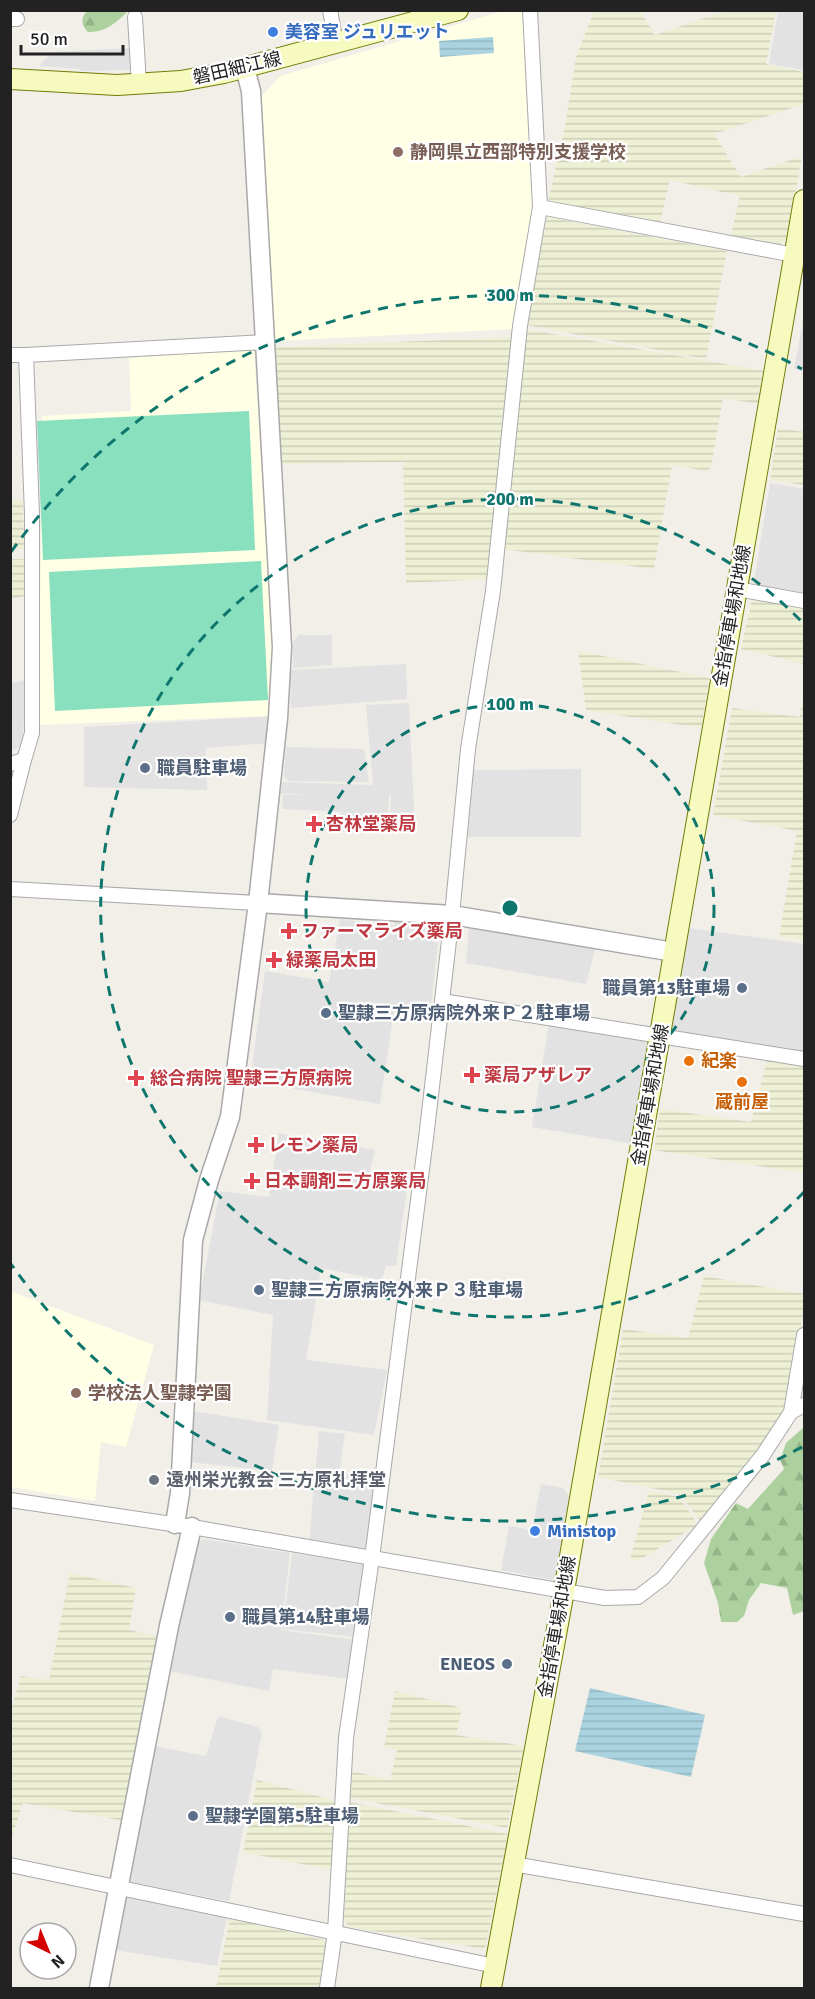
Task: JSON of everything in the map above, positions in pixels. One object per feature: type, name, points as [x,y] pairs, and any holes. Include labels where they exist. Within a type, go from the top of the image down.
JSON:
[{"type":"main road","name":"磐田細江線","points":[[10,79],[139,84],[203,78],[459,10]]},
{"type":"main road","name":"金指停車場和地線","points":[[491,1989],[564,1591],[737,589],[799,256],[804,200]]},
{"type":"street","points":[[330,10],[336,44]]},
{"type":"street","points":[[327,1989],[335,1932],[346,1738],[372,1558],[442,1001],[468,749],[493,591],[520,326],[540,207],[530,10]]},
{"type":"street","points":[[135,17],[139,84]]},
{"type":"street","points":[[99,1989],[169,1626],[184,1526],[180,1493],[193,1240],[209,1180],[230,1117],[258,903],[278,718],[282,646],[251,91],[245,68]]},
{"type":"street","points":[[540,207],[799,256]]},
{"type":"street","points":[[10,355],[266,342]]},
{"type":"street","points":[[10,815],[17,762],[32,733],[32,514],[26,355]]},
{"type":"street","points":[[737,589],[804,600]]},
{"type":"street","points":[[10,889],[452,915],[674,952]]},
{"type":"street","points":[[442,1001],[804,1059]]},
{"type":"street","points":[[10,1500],[184,1526],[605,1598],[638,1597],[663,1578],[763,1455],[791,1412],[804,1335]]},
{"type":"street","points":[[791,1412],[804,1405]]},
{"type":"street","points":[[513,1864],[804,1914]]},
{"type":"street","points":[[10,1865],[495,1966]]},
{"type":"shaded area","name":"静岡県立西部特別支援学校","points":[[503,11],[525,11],[535,208],[515,329],[274,341],[262,96],[280,76]]},
{"type":"shaded area","points":[[594,11],[640,11],[655,35],[725,11],[776,11],[766,64],[804,72],[804,104],[714,134],[741,177],[802,156],[788,238],[779,244],[731,235],[740,196],[670,180],[660,223],[548,202],[565,126],[576,57]]},
{"type":"shaded area","points":[[778,11],[804,11],[804,70],[769,64]]},
{"type":"shaded area","points":[[130,48],[131,70],[80,71],[80,69],[39,66],[52,52]]},
{"type":"shaded area","points":[[547,217],[727,251],[706,359],[526,325]]},
{"type":"shaded area","points":[[804,316],[804,371],[794,369]]},
{"type":"shaded area","points":[[525,329],[765,371],[760,404],[723,398],[711,468],[706,471],[672,465],[654,569],[502,549]]},
{"type":"shaded area","points":[[513,337],[489,579],[406,583],[403,462],[279,464],[276,347]]},
{"type":"shaded area","points":[[254,348],[273,654],[269,716],[39,725],[42,416],[131,411],[129,358]]},
{"type":"shaded area","points":[[778,428],[804,432],[804,485],[770,480]]},
{"type":"shaded area","points":[[770,483],[804,489],[804,594],[753,587]]},
{"type":"shaded area","points":[[11,500],[23,501],[24,549],[11,549]]},
{"type":"shaded area","points":[[11,559],[24,559],[25,596],[11,599]]},
{"type":"shaded area","points":[[752,599],[804,607],[804,664],[741,649]]},
{"type":"shaded area","points":[[299,635],[332,635],[332,665],[293,668],[293,642]]},
{"type":"shaded area","points":[[578,651],[710,678],[701,728],[586,710]]},
{"type":"shaded area","points":[[406,664],[407,699],[291,708],[290,670]]},
{"type":"shaded area","points":[[27,680],[22,747],[11,750],[11,683]]},
{"type":"shaded area","points":[[804,694],[804,940],[779,937],[797,831],[713,815],[732,708],[800,717]]},
{"type":"shaded area","points":[[409,703],[415,830],[390,832],[391,795],[389,795],[387,832],[340,832],[341,812],[282,809],[283,795],[316,794],[281,794],[282,782],[373,785],[366,705]]},
{"type":"shaded area","name":"職員駐車場","points":[[274,716],[269,743],[206,748],[207,790],[84,787],[84,727]]},
{"type":"shaded area","points":[[286,747],[364,749],[369,782],[288,781],[284,776]]},
{"type":"shaded area","points":[[581,769],[581,837],[468,837],[471,770]]},
{"type":"shaded area","name":"聖隷三方原病院外来Ｐ２駐車場","points":[[340,919],[393,926],[397,919],[431,923],[429,940],[438,942],[430,1016],[394,1010],[380,1104],[250,1081],[265,971],[329,982]]},
{"type":"shaded area","points":[[469,926],[595,949],[586,984],[466,963]]},
{"type":"shaded area","name":"職員第13駐車場","points":[[689,928],[804,944],[804,1052],[671,1032]]},
{"type":"shaded area","points":[[549,1024],[652,1041],[634,1144],[532,1127]]},
{"type":"shaded area","points":[[767,1060],[804,1067],[804,1173],[654,1150],[660,1109],[751,1122]]},
{"type":"shaded area","name":"聖隷三方原病院外来Ｐ３駐車場","points":[[279,1133],[375,1150],[367,1183],[407,1189],[396,1266],[386,1266],[382,1280],[321,1268],[306,1360],[387,1370],[374,1435],[267,1420],[273,1315],[199,1300],[220,1191],[269,1197]]},
{"type":"shaded area","points":[[704,1276],[804,1294],[804,1309],[785,1408],[766,1441],[700,1521],[680,1494],[598,1477],[623,1329],[688,1338]]},
{"type":"shaded area","name":"学校法人聖隷学園","points":[[10,1291],[154,1345],[126,1447],[101,1442],[95,1501],[11,1487]]},
{"type":"shaded area","points":[[193,1411],[279,1425],[272,1471],[189,1462]]},
{"type":"shaded area","points":[[319,1431],[345,1434],[339,1473],[376,1479],[366,1547],[361,1550],[309,1542]]},
{"type":"shaded area","name":"Ministop","points":[[541,1484],[563,1488],[569,1496],[556,1576],[552,1580],[501,1570],[509,1526],[532,1530]]},
{"type":"shaded area","points":[[649,1491],[679,1497],[698,1525],[639,1560],[630,1559]]},
{"type":"shaded area","name":"職員第14駐車場","points":[[204,1539],[290,1553],[281,1630],[356,1640],[350,1679],[273,1669],[269,1691],[169,1671],[180,1605],[187,1593],[197,1542]]},
{"type":"shaded area","points":[[292,1553],[366,1565],[355,1637],[283,1629]]},
{"type":"shaded area","points":[[70,1573],[136,1588],[129,1630],[160,1637],[125,1821],[23,1803],[11,1840],[11,1710],[21,1676],[49,1680]]},
{"type":"shaded area","points":[[395,1691],[462,1708],[456,1735],[524,1746],[507,1828],[351,1798],[352,1771],[390,1780],[397,1750],[384,1747]]},
{"type":"shaded area","name":"聖隷学園第5駐車場","points":[[218,1716],[258,1727],[262,1733],[229,1901],[132,1883],[128,1876],[154,1746],[206,1756]]},
{"type":"shaded area","points":[[257,1780],[337,1801],[332,1870],[243,1852]]},
{"type":"shaded area","points":[[350,1802],[508,1834],[485,1949],[349,1927],[344,1920]]},
{"type":"shaded area","points":[[125,1894],[227,1917],[217,1966],[114,1950]]},
{"type":"shaded area","points":[[230,1918],[328,1941],[319,1988],[216,1988]]},
{"type":"green space","points":[[88,10],[128,11],[105,29],[88,32],[82,21]]},
{"type":"green space","points":[[249,411],[255,550],[43,560],[37,421]]},
{"type":"green space","points":[[261,561],[268,700],[55,711],[49,572]]},
{"type":"green space","points":[[804,1427],[804,1611],[793,1615],[787,1588],[761,1583],[749,1600],[744,1616],[737,1622],[721,1622],[718,1603],[704,1563],[711,1539],[736,1503],[748,1509],[784,1469],[780,1460],[786,1443]]},
{"type":"water","points":[[493,37],[494,53],[440,57],[439,41]]},
{"type":"water","points":[[590,1688],[705,1715],[691,1777],[575,1751]]},
{"type":"place","name":"美容室 ジュリエット","points":[[273,32]]},
{"type":"place","name":"静岡県立西部特別支援学校","points":[[398,152]]},
{"type":"place","name":"職員駐車場","points":[[145,768]]},
{"type":"place","name":"杏林堂薬局","points":[[314,824]]},
{"type":"place","name":"ファーマライズ薬局","points":[[289,931]]},
{"type":"place","name":"緑薬局太田","points":[[274,960]]},
{"type":"place","name":"職員第13駐車場","points":[[742,988]]},
{"type":"place","name":"聖隷三方原病院外来Ｐ２駐車場","points":[[326,1013]]},
{"type":"place","name":"紀楽","points":[[689,1061]]},
{"type":"place","name":"薬局アザレア","points":[[472,1075]]},
{"type":"place","name":"総合病院 聖隷三方原病院","points":[[136,1078]]},
{"type":"place","name":"蔵前屋","points":[[742,1082]]},
{"type":"place","name":"レモン薬局","points":[[256,1145]]},
{"type":"place","name":"日本調剤三方原薬局","points":[[252,1181]]},
{"type":"place","name":"聖隷三方原病院外来Ｐ３駐車場","points":[[259,1290]]},
{"type":"place","name":"学校法人聖隷学園","points":[[76,1393]]},
{"type":"place","name":"遠州栄光教会 三方原礼拝堂","points":[[154,1480]]},
{"type":"place","name":"Ministop","points":[[535,1531]]},
{"type":"place","name":"職員第14駐車場","points":[[230,1617]]},
{"type":"place","name":"ENEOS","points":[[507,1664]]},
{"type":"place","name":"聖隷学園第5駐車場","points":[[193,1816]]}]
